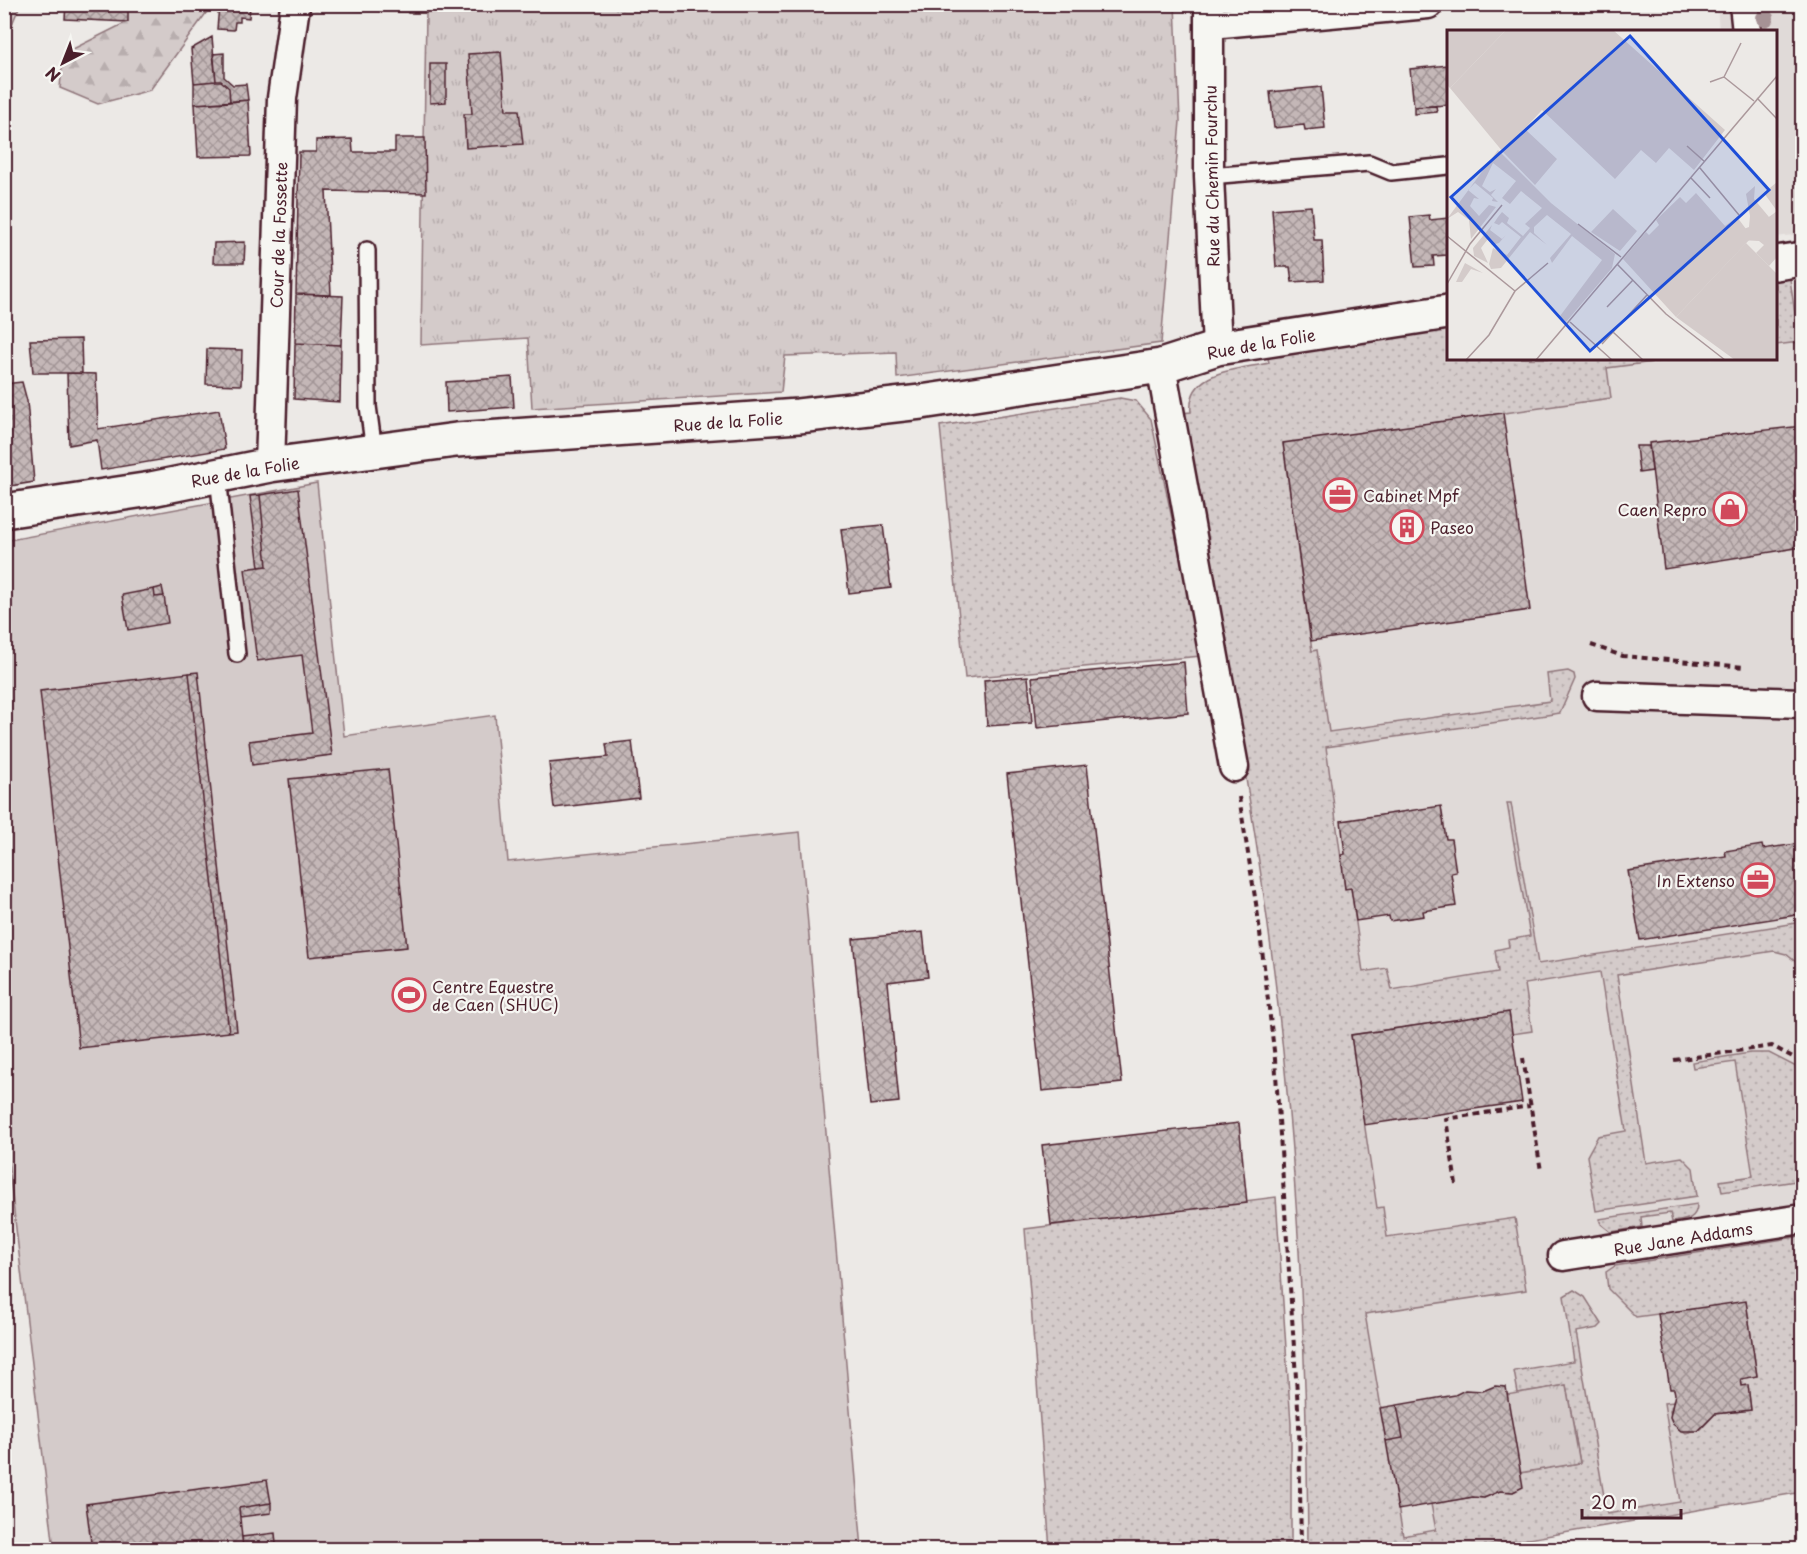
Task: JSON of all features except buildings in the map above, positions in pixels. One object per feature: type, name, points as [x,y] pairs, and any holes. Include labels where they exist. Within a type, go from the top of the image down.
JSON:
[{"type":"street","points":[[1210,14],[1428,4]]},
{"type":"street","points":[[1744,4],[1746,30]]},
{"type":"street","name":"Cour de la Fossette","points":[[270,465],[282,98],[295,6]]},
{"type":"street","name":"Rue du Chemin Fourchu","points":[[1210,14],[1209,176],[1217,348]]},
{"type":"street","points":[[1777,262],[1803,259]]},
{"type":"street","name":"Rue de la Folie","points":[[4,511],[151,489],[270,465],[456,440],[809,415],[921,402],[1161,366],[1217,348],[1447,312]]},
{"type":"street","points":[[1161,366],[1234,767]]},
{"type":"street","points":[[1597,696],[1803,704]]},
{"type":"street","name":"Rue Jane Addams","points":[[1563,1256],[1803,1219]]},
{"type":"lane","points":[[1209,176],[1369,163],[1391,172],[1447,166]]},
{"type":"lane","points":[[367,250],[368,406],[374,451]]},
{"type":"lane","points":[[218,476],[237,654]]},
{"type":"path","points":[[1592,645],[1623,656],[1749,668]]},
{"type":"path","points":[[1234,767],[1258,916],[1275,1059],[1299,1423],[1301,1550]]},
{"type":"path","points":[[1674,1060],[1772,1046],[1803,1062]]},
{"type":"path","points":[[1523,1058],[1541,1171]]},
{"type":"path","points":[[1456,1184],[1446,1119],[1530,1106]]},
{"type":"shaded area","points":[[1717,5],[1802,5],[1802,234],[1777,237],[1777,30],[1719,30]]},
{"type":"shaded area","points":[[1802,322],[1802,1492],[1471,1549],[1329,1549],[1238,397],[1523,360],[1777,360],[1777,325]]},
{"type":"green space","points":[[5,4],[20,5],[10,29],[5,32]]},
{"type":"green space","points":[[316,4],[1175,5],[1180,121],[1161,343],[897,378],[896,352],[785,356],[781,392],[532,408],[528,338],[421,345],[426,13],[315,9]]},
{"type":"green space","points":[[128,5],[212,5],[150,90],[98,104],[60,88],[63,54],[127,22]]},
{"type":"green space","points":[[1790,279],[1799,342],[1777,345],[1777,281]]},
{"type":"green space","points":[[1447,327],[1447,360],[1669,360],[1607,368],[1611,398],[1283,444],[1312,651],[1317,650],[1329,732],[1550,701],[1547,674],[1568,671],[1574,674],[1575,679],[1560,713],[1326,747],[1345,888],[1351,888],[1363,972],[1387,968],[1392,990],[1498,972],[1495,950],[1509,947],[1508,940],[1530,936],[1507,803],[1511,803],[1538,964],[1802,922],[1802,967],[1786,954],[1774,951],[1617,975],[1646,1163],[1682,1157],[1693,1168],[1697,1196],[1596,1211],[1587,1156],[1598,1136],[1626,1131],[1600,972],[1525,984],[1532,1031],[1512,1034],[1509,1012],[1351,1035],[1377,1208],[1383,1207],[1387,1237],[1515,1218],[1526,1290],[1365,1314],[1403,1536],[1436,1530],[1431,1504],[1473,1497],[1484,1498],[1500,1491],[1513,1492],[1520,1473],[1580,1463],[1566,1385],[1518,1393],[1514,1371],[1574,1361],[1564,1296],[1574,1290],[1585,1297],[1602,1324],[1598,1328],[1576,1332],[1607,1514],[1680,1502],[1664,1403],[1674,1402],[1670,1411],[1673,1424],[1686,1433],[1701,1429],[1715,1414],[1751,1410],[1748,1385],[1742,1386],[1741,1379],[1757,1376],[1746,1302],[1636,1317],[1608,1289],[1606,1272],[1615,1266],[1802,1236],[1802,1492],[1471,1549],[1308,1549],[1302,1312],[1286,1075],[1267,918],[1248,791],[1181,413],[1191,412],[1192,398],[1197,388],[1205,380],[1216,374],[1269,363],[1267,353]]},
{"type":"green space","points":[[1120,398],[1136,401],[1151,419],[1201,656],[965,678],[940,426]]},
{"type":"green space","name":"Centre Equestre de Caen (SHUC)","points":[[317,483],[344,736],[495,715],[508,862],[800,832],[862,1549],[54,1549],[4,1127],[4,541]]},
{"type":"green space","points":[[1750,1053],[1769,1053],[1802,1070],[1802,1180],[1722,1192],[1720,1181],[1753,1176],[1735,1062],[1693,1068],[1692,1062]]},
{"type":"green space","points":[[1276,1197],[1291,1424],[1291,1543],[1128,1549],[1050,1549],[1025,1229]]},
{"type":"green space","points":[[1697,1204],[1693,1216],[1686,1220],[1672,1222],[1670,1213],[1641,1217],[1642,1227],[1611,1232],[1601,1224],[1599,1219]]},
{"type":"green space","points":[[1566,1385],[1580,1463],[1519,1473],[1506,1395]]},
{"type":"green space","points":[[1291,1543],[1291,1550],[1128,1549]]},
{"type":"place","name":"Cabinet Mpf","points":[[1340,495]]},
{"type":"place","name":"Caen Repro","points":[[1730,509]]},
{"type":"place","name":"Paseo","points":[[1407,527]]},
{"type":"place","name":"In Extenso","points":[[1758,880]]},
{"type":"place","name":"Centre Equestre de Caen (SHUC)","points":[[409,995]]}]
